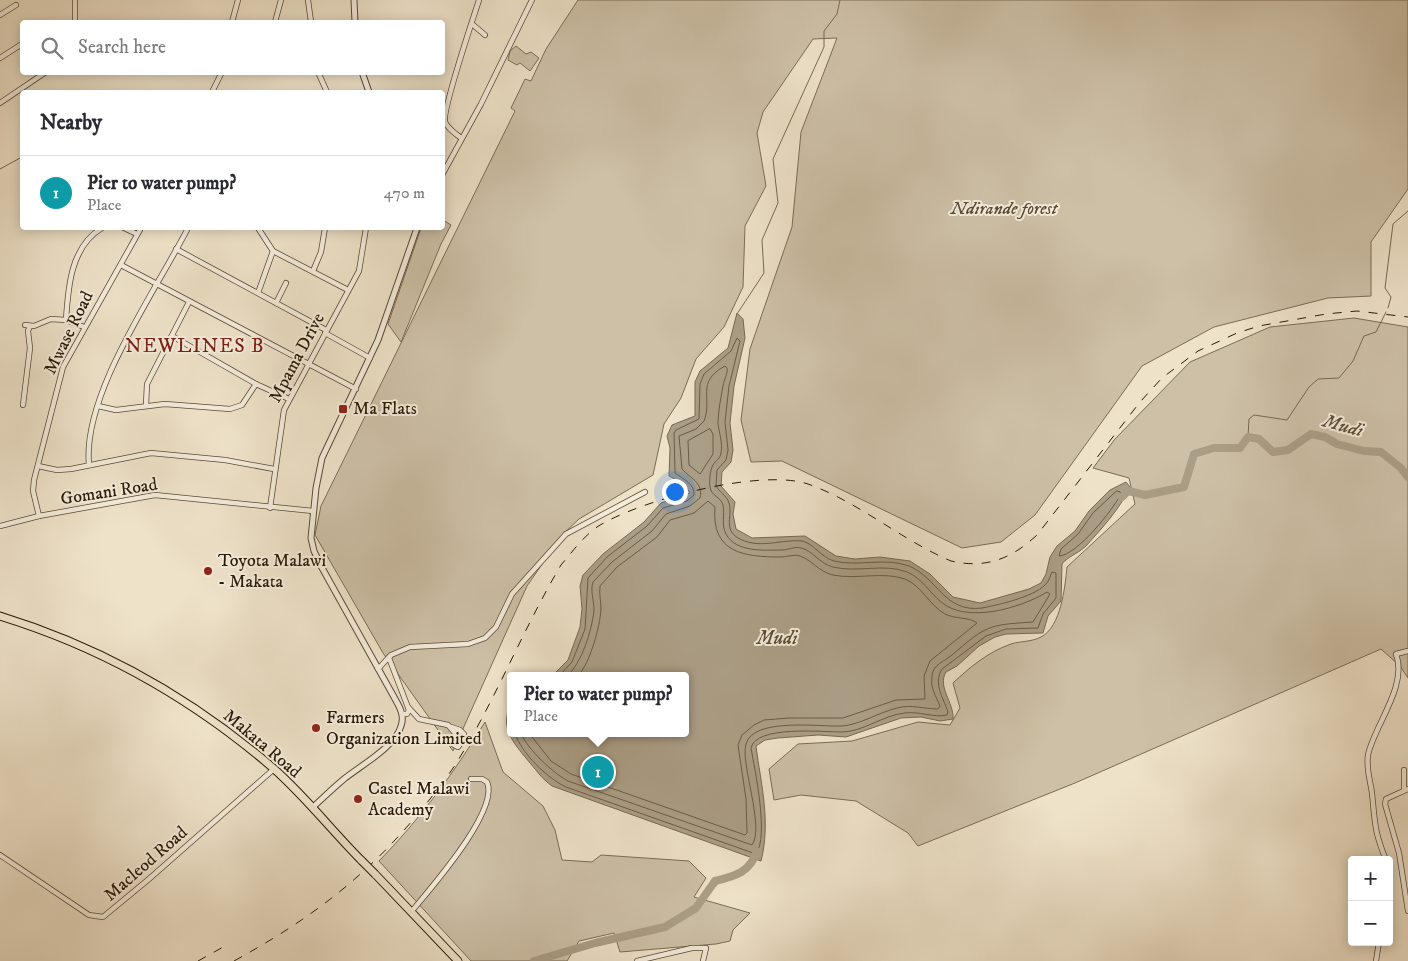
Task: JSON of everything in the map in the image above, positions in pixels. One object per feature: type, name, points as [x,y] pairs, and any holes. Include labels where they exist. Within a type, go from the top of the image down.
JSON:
[{"type":"main road","name":"Makata Road","points":[[0,616],[79,645],[142,675],[220,726],[274,769],[458,961]]},
{"type":"street","points":[[74,20],[75,0]]},
{"type":"street","points":[[233,20],[238,0]]},
{"type":"street","points":[[276,20],[281,0]]},
{"type":"street","points":[[308,0],[311,20]]},
{"type":"street","points":[[354,0],[355,20]]},
{"type":"street","points":[[461,138],[449,128],[445,118],[455,75],[479,0]]},
{"type":"street","points":[[445,169],[481,104],[532,0]]},
{"type":"street","points":[[0,15],[16,5]]},
{"type":"street","points":[[472,24],[485,35]]},
{"type":"street","points":[[0,58],[20,45]]},
{"type":"street","points":[[0,103],[42,75]]},
{"type":"street","points":[[213,90],[220,75]]},
{"type":"street","points":[[319,75],[325,90]]},
{"type":"street","points":[[363,75],[368,90]]},
{"type":"street","points":[[66,320],[70,284],[78,252],[83,243],[99,230]]},
{"type":"street","points":[[128,230],[137,234]]},
{"type":"street","name":"Mwase Road","points":[[38,516],[33,491],[63,367],[140,230]]},
{"type":"street","points":[[89,465],[88,442],[107,378],[156,284],[187,230]]},
{"type":"street","points":[[259,230],[273,251],[348,290]]},
{"type":"street","points":[[312,271],[321,252],[325,230]]},
{"type":"street","name":"Mpama Drive","points":[[270,508],[281,420],[289,399],[309,365],[361,265],[366,230]]},
{"type":"street","points":[[312,808],[345,778],[391,741],[401,727],[402,714],[314,551],[311,538],[313,511],[322,458],[370,358],[417,230]]},
{"type":"street","points":[[176,249],[276,303],[370,358]]},
{"type":"street","points":[[258,293],[273,251]]},
{"type":"street","points":[[121,265],[356,389]]},
{"type":"street","points":[[276,303],[286,283]]},
{"type":"street","points":[[146,406],[147,384],[190,302]]},
{"type":"street","points":[[22,405],[30,348],[27,326],[51,319],[66,320],[84,327]]},
{"type":"street","points":[[172,336],[256,384],[289,399]]},
{"type":"street","points":[[98,406],[116,410],[165,404],[230,409],[242,405],[256,384]]},
{"type":"street","points":[[38,466],[57,470],[151,453],[225,460],[274,469]]},
{"type":"street","points":[[378,669],[389,657],[410,647],[468,644],[485,638],[496,627],[512,594],[566,534],[645,492]]},
{"type":"street","name":"Gomani Road","points":[[0,526],[38,516],[155,495],[313,511]]},
{"type":"street","points":[[1384,856],[1375,831],[1368,760],[1371,747],[1387,715],[1397,684],[1400,666],[1396,654],[1408,651]]},
{"type":"street","points":[[389,657],[407,706],[408,714],[402,714]]},
{"type":"street","points":[[407,706],[419,719],[441,722],[463,732],[465,736],[460,747],[456,747],[455,734]]},
{"type":"street","points":[[451,727],[462,741]]},
{"type":"street","name":"Macleod Road","points":[[0,855],[89,915],[103,917],[274,769]]},
{"type":"street","points":[[1404,770],[1406,789],[1386,799],[1385,804],[1399,853],[1408,911]]},
{"type":"street","points":[[412,911],[473,832],[488,802],[487,782],[482,779],[471,779]]},
{"type":"street","points":[[1376,961],[1378,946]]},
{"type":"street","points":[[637,961],[692,948],[706,948],[704,961]]},
{"type":"green space","name":"Ndirande forest","points":[[578,0],[1408,0],[1408,189],[1371,242],[1371,296],[1328,298],[1214,327],[1142,366],[1035,515],[1001,542],[962,548],[782,461],[751,462],[741,420],[750,349],[792,227],[801,132],[837,38],[813,39],[763,112],[757,133],[766,186],[745,226],[743,287],[724,327],[696,359],[681,398],[664,424],[653,475],[579,519],[563,534],[527,586],[453,751],[383,653],[315,535],[321,506],[515,111],[511,108],[525,79],[531,81],[546,49]]},
{"type":"green space","points":[[516,46],[526,54],[531,52],[539,58],[530,71],[520,63],[517,65],[508,60],[510,51]]},
{"type":"green space","points":[[445,221],[451,225],[441,244],[401,342],[388,324],[420,230],[445,230]]},
{"type":"green space","points":[[1354,318],[1408,327],[1408,678],[1400,666],[1381,649],[1075,783],[918,846],[908,833],[856,801],[801,795],[774,800],[769,769],[798,744],[852,741],[918,722],[950,725],[960,708],[953,683],[995,651],[1011,644],[1037,639],[1048,632],[1061,606],[1067,567],[1135,504],[1129,478],[1093,468],[1115,439],[1190,362],[1270,327]]},
{"type":"green space","points":[[485,722],[503,772],[543,806],[555,830],[562,860],[592,862],[601,855],[689,861],[706,878],[694,897],[750,913],[733,930],[730,941],[716,944],[620,952],[614,933],[579,941],[567,961],[471,961],[379,861],[436,795]]},
{"type":"water","name":"Mudi","points":[[737,313],[743,319],[745,338],[734,386],[730,423],[733,450],[731,462],[722,472],[721,486],[735,502],[733,514],[736,529],[752,538],[805,536],[836,556],[855,559],[880,557],[910,561],[930,574],[953,597],[980,603],[1029,589],[1041,583],[1046,574],[1050,557],[1057,546],[1075,531],[1089,511],[1110,490],[1126,482],[1130,487],[1116,511],[1086,546],[1062,564],[1061,601],[1048,616],[1043,633],[1006,634],[995,637],[979,646],[957,666],[946,672],[943,683],[953,713],[953,719],[940,721],[921,717],[901,718],[846,737],[818,735],[778,738],[765,740],[756,746],[765,818],[764,846],[761,861],[552,786],[540,775],[511,737],[689,737],[689,672],[556,672],[568,660],[580,627],[582,609],[580,586],[583,575],[603,554],[644,522],[661,503],[690,493],[684,484],[669,476],[670,448],[667,436],[672,425],[695,416],[695,382],[700,371],[728,348]]},
{"type":"waterway","points":[[737,314],[764,273],[762,240],[778,203],[773,159],[824,47],[824,31],[837,14],[840,0]]},
{"type":"waterway","points":[[0,169],[20,158]]},
{"type":"waterway","points":[[1388,308],[1391,297],[1385,288],[1393,224],[1408,211]]},
{"type":"waterway","points":[[1248,437],[1249,419],[1254,415],[1287,420],[1309,387],[1318,379],[1339,378],[1353,361],[1364,336],[1376,332],[1386,312]]},
{"type":"waterway","name":"Mudi","points":[[1122,497],[1128,491],[1145,495],[1184,487],[1194,454],[1214,448],[1240,448],[1248,437],[1259,439],[1273,452],[1288,450],[1311,434],[1325,437],[1337,444],[1364,451],[1381,452],[1401,468],[1408,477]]},
{"type":"waterway","points":[[714,883],[741,872],[750,864],[757,851]]},
{"type":"waterway","name":"Mudi","points":[[534,961],[595,943],[665,927],[696,908],[715,881]]},
{"type":"railway","points":[[234,961],[316,910],[341,891],[387,849],[430,799],[457,762],[471,738],[561,565],[582,540],[597,527],[641,507],[701,489],[732,483],[787,480],[808,484],[827,492],[915,543],[951,561],[976,564],[987,563],[1008,556],[1037,535],[1140,402],[1162,378],[1198,351],[1237,333],[1259,326],[1326,314],[1357,311],[1408,317]]},
{"type":"railway","points":[[198,961],[225,946]]},
{"type":"place","name":"Ma Flats","points":[[343,409]]},
{"type":"place","name":"Toyota Malawi - Makata","points":[[208,571]]},
{"type":"place","name":"Farmers Organization Limited","points":[[316,728]]},
{"type":"place","name":"Pier to water pump?","points":[[598,772]]},
{"type":"place","name":"Castel Malawi Academy","points":[[358,799]]},
{"type":"district","name":"NEWLINES B","points":[[195,346]]}]
